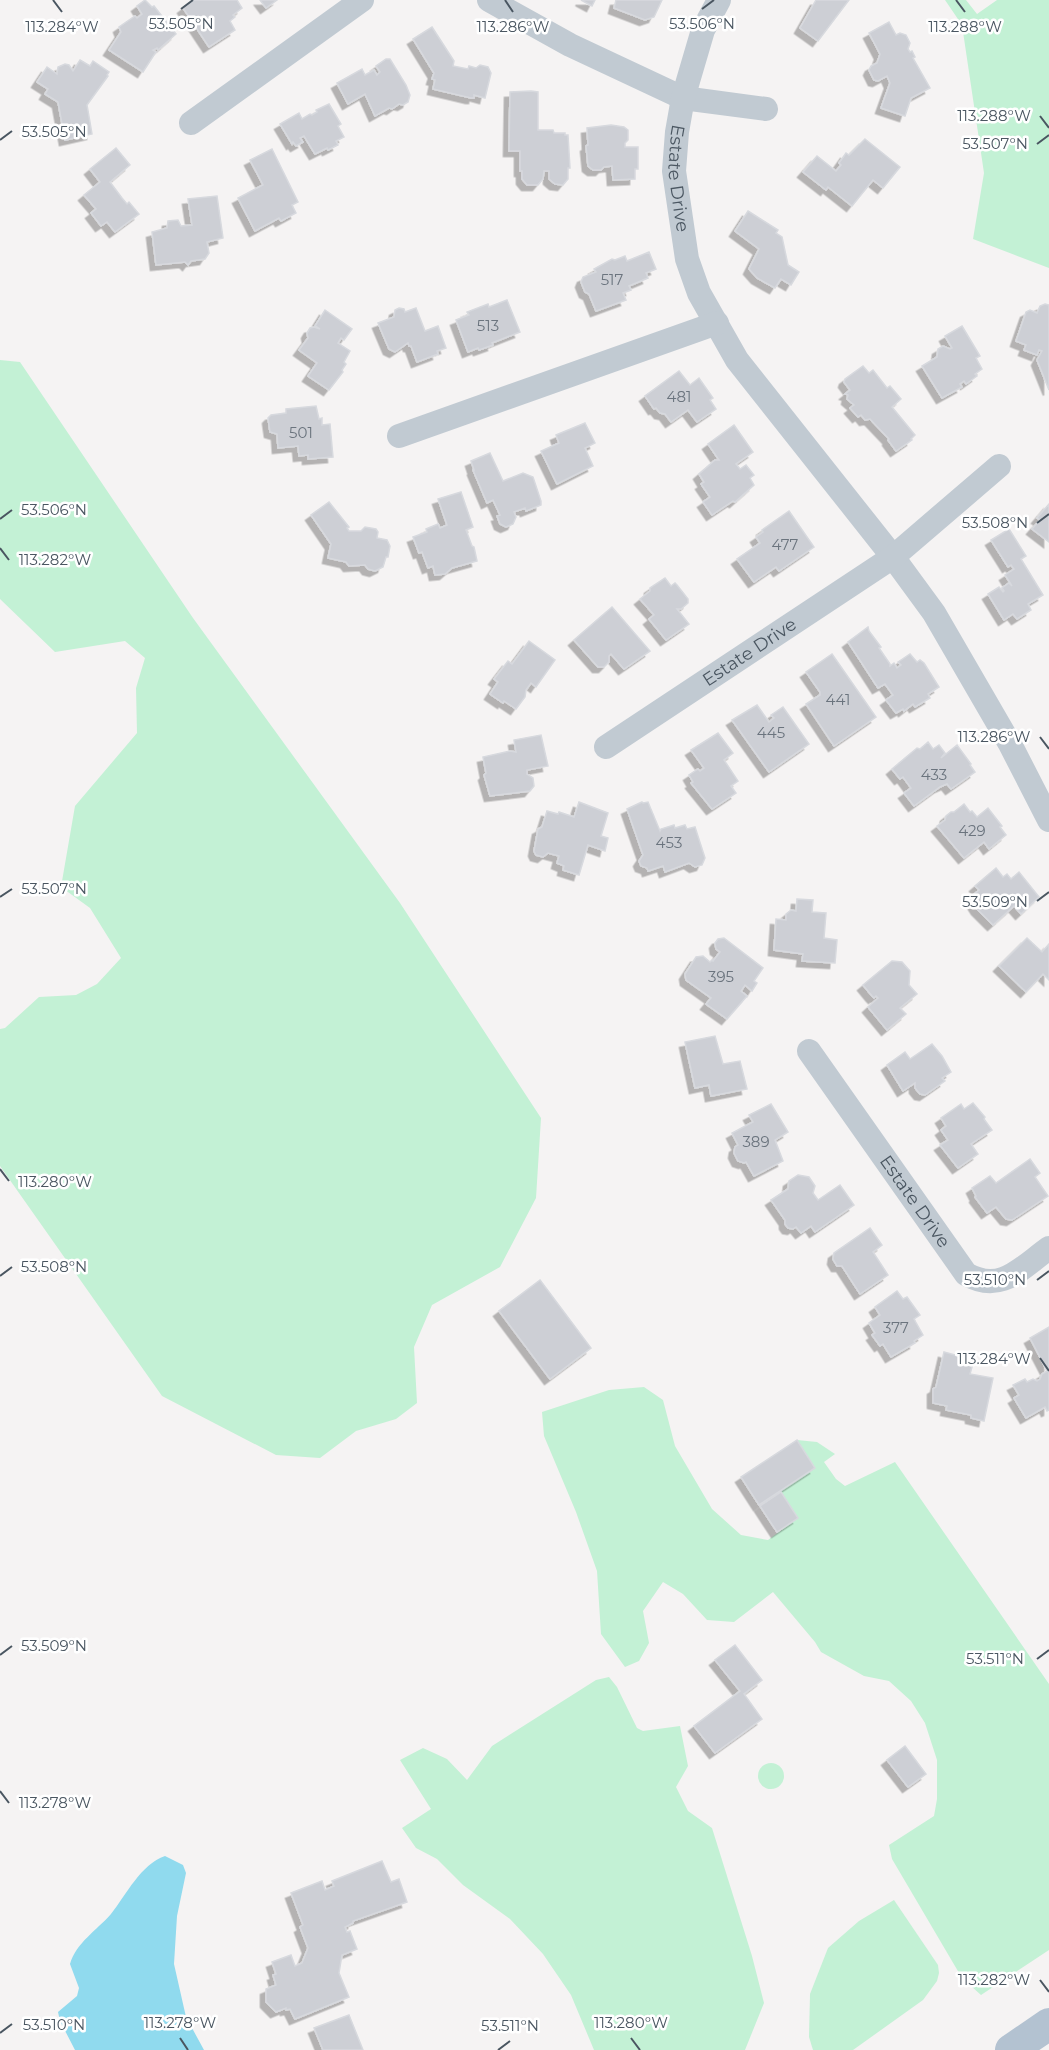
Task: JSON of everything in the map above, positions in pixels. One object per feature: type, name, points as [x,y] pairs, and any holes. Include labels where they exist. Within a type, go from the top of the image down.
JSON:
[{"type":"main road","points":[[1011,2050],[1049,2024]]},
{"type":"street","points":[[191,123],[362,0]]},
{"type":"street","name":"Estate Drive","points":[[489,0],[570,45],[683,98],[766,109]]},
{"type":"street","name":"Estate Drive","points":[[720,0],[703,30],[683,98],[674,171],[687,259],[699,293],[737,360],[893,557],[934,613],[1010,744],[1049,820]]},
{"type":"street","points":[[399,436],[717,323]]},
{"type":"street","name":"Estate Drive","points":[[606,747],[893,557],[999,466]]},
{"type":"street","name":"Estate Drive","points":[[809,1051],[966,1274],[978,1281],[996,1282],[1009,1277],[1049,1248]]},
{"type":"green space","points":[[945,0],[966,0],[977,14],[997,0],[1049,0],[1049,268],[973,239],[984,173],[962,25]]},
{"type":"green space","points":[[0,360],[20,362],[193,618],[400,903],[541,1118],[536,1198],[500,1267],[432,1305],[414,1347],[417,1403],[396,1419],[356,1431],[320,1458],[276,1455],[162,1396],[0,1166],[0,1029],[5,1028],[39,997],[76,995],[97,984],[121,958],[90,908],[61,887],[75,806],[137,733],[136,688],[145,658],[125,641],[55,652],[0,599]]},
{"type":"green space","points":[[644,1387],[663,1400],[675,1446],[712,1509],[741,1535],[768,1540],[798,1518],[780,1491],[815,1468],[797,1440],[817,1442],[835,1454],[824,1462],[836,1479],[845,1486],[895,1462],[1049,1684],[1049,1950],[981,1995],[962,1978],[892,1859],[889,1845],[934,1816],[937,1799],[937,1760],[925,1723],[911,1701],[889,1681],[864,1676],[821,1652],[773,1592],[734,1622],[707,1620],[683,1594],[663,1582],[643,1611],[649,1643],[639,1661],[625,1667],[601,1634],[597,1571],[576,1512],[544,1436],[542,1412],[609,1390]]},
{"type":"green space","points":[[609,1677],[617,1687],[637,1728],[643,1731],[680,1726],[688,1766],[676,1787],[688,1811],[712,1828],[752,1956],[764,2003],[745,2050],[594,2050],[571,1995],[543,1954],[510,1919],[463,1885],[437,1859],[416,1848],[402,1828],[431,1809],[400,1760],[423,1748],[447,1759],[467,1780],[492,1746],[596,1680]]},
{"type":"green space","points":[[771,1763],[780,1767],[784,1776],[780,1785],[771,1789],[762,1785],[758,1776],[762,1767]]},
{"type":"green space","points":[[894,1900],[938,1965],[937,1981],[923,2000],[853,2050],[813,2050],[809,2037],[810,1994],[828,1948],[859,1921]]},
{"type":"water","points":[[165,1856],[183,1865],[186,1873],[177,1916],[174,1964],[186,2017],[204,2050],[75,2050],[60,2021],[58,2012],[77,1996],[79,1988],[70,1964],[73,1956],[82,1943],[111,1914],[141,1873],[156,1860]]},
{"type":"building","points":[[145,0],[152,7],[154,6],[176,34],[158,50],[157,48],[153,50],[156,52],[143,72],[109,50],[121,32],[119,27],[142,14],[137,6]]},
{"type":"building","points":[[193,0],[237,0],[242,8],[233,15],[235,17],[230,21],[235,30],[209,47],[183,8]]},
{"type":"building","points":[[260,0],[277,0],[266,8]]},
{"type":"building","points":[[581,0],[595,0],[592,6]]},
{"type":"building","points":[[616,0],[662,0],[654,17],[645,20],[614,8]]},
{"type":"building","points":[[816,0],[849,0],[818,41],[800,28]]},
{"type":"building","points":[[889,22],[896,35],[900,33],[906,35],[910,43],[908,49],[912,51],[915,57],[913,58],[930,88],[911,98],[905,116],[881,108],[890,83],[887,76],[878,81],[874,80],[869,70],[877,63],[880,54],[869,33]]},
{"type":"building","points":[[432,27],[454,61],[453,66],[468,69],[469,66],[488,67],[491,73],[485,98],[474,95],[474,98],[471,98],[433,89],[434,73],[413,39]]},
{"type":"building","points":[[390,59],[406,85],[410,95],[408,102],[392,109],[389,108],[375,116],[365,94],[348,104],[337,83],[362,69],[365,75],[374,70],[377,75],[380,72],[376,66]]},
{"type":"building","points":[[80,60],[90,66],[93,61],[109,72],[87,105],[92,134],[65,140],[58,102],[45,94],[48,89],[37,82],[47,67],[57,74],[58,67],[65,64],[69,65],[73,71]]},
{"type":"building","points":[[510,92],[538,92],[538,130],[553,130],[554,133],[568,135],[570,168],[568,168],[568,179],[563,185],[555,184],[549,179],[549,171],[544,171],[543,179],[538,185],[527,185],[520,171],[520,151],[509,151]]},
{"type":"building","points":[[329,104],[341,124],[338,126],[344,137],[336,141],[338,145],[315,154],[304,136],[300,138],[303,142],[296,146],[293,142],[292,144],[280,124],[299,113],[302,119],[312,115],[317,112],[316,110]]},
{"type":"building","points":[[611,125],[628,130],[625,147],[638,147],[638,169],[635,169],[635,179],[613,180],[612,166],[593,170],[588,166],[587,128]]},
{"type":"building","points":[[865,139],[900,167],[883,188],[873,180],[852,206],[828,187],[826,190],[803,172],[817,156],[836,171],[846,153],[849,155]]},
{"type":"building","points":[[116,148],[130,165],[110,182],[127,204],[129,202],[139,214],[115,232],[107,222],[101,226],[91,213],[96,209],[84,195],[100,182],[90,169]]},
{"type":"building","points":[[272,149],[298,202],[292,205],[296,213],[281,221],[279,218],[255,231],[238,198],[263,185],[250,160]]},
{"type":"building","points":[[217,196],[223,238],[207,242],[209,253],[205,259],[191,261],[188,265],[185,262],[156,265],[152,232],[167,228],[168,221],[178,220],[181,226],[192,225],[188,199]]},
{"type":"building","points":[[748,211],[778,230],[776,233],[782,237],[788,265],[799,272],[791,285],[781,279],[775,288],[757,278],[749,269],[759,249],[735,231]]},
{"type":"building","points":[[649,252],[656,269],[646,273],[648,278],[629,286],[631,290],[623,293],[626,300],[596,311],[581,282],[583,277],[596,272],[594,269],[612,259],[625,256],[627,261]]},
{"type":"building","points":[[507,300],[520,332],[492,343],[493,345],[468,352],[456,320],[469,315],[467,312]]},
{"type":"building","points":[[1049,305],[1049,390],[1037,360],[1042,351],[1039,350],[1037,355],[1024,350],[1026,345],[1016,341],[1026,312],[1030,310],[1037,313],[1040,306]]},
{"type":"building","points":[[416,308],[425,331],[438,326],[446,348],[437,351],[438,354],[417,362],[408,343],[395,352],[389,349],[378,323],[394,317],[395,310],[404,309],[405,312]]},
{"type":"building","points":[[325,310],[352,329],[344,340],[341,338],[338,343],[350,351],[344,362],[346,364],[343,372],[329,390],[308,376],[317,363],[299,350],[308,338],[307,333],[310,328],[320,329],[315,326]]},
{"type":"building","points":[[962,326],[980,356],[976,358],[982,369],[966,384],[964,381],[960,384],[962,387],[942,398],[922,366],[937,357],[938,349],[943,346],[952,348],[945,336]]},
{"type":"building","points":[[863,366],[869,373],[873,370],[887,388],[890,386],[901,399],[892,407],[915,435],[912,440],[896,451],[889,439],[870,419],[865,420],[861,415],[858,417],[850,408],[854,405],[847,399],[848,395],[845,394],[850,390],[844,382]]},
{"type":"building","points":[[679,371],[690,385],[699,378],[713,398],[710,400],[716,409],[697,422],[688,410],[671,422],[665,414],[654,409],[645,396]]},
{"type":"building","points":[[316,406],[319,419],[322,418],[322,425],[330,424],[333,457],[308,459],[308,455],[299,456],[298,446],[278,448],[277,434],[270,432],[268,418],[271,415],[286,413],[286,409]]},
{"type":"building","points":[[585,423],[595,443],[585,448],[593,466],[557,484],[541,451],[559,443],[556,435]]},
{"type":"building","points":[[734,425],[753,452],[736,464],[740,469],[746,465],[754,475],[750,478],[754,485],[735,502],[733,501],[712,515],[703,502],[710,497],[701,484],[704,482],[699,474],[715,460],[719,460],[708,444]]},
{"type":"building","points":[[490,453],[503,481],[523,473],[533,477],[541,501],[541,505],[526,511],[525,508],[514,512],[516,517],[513,524],[506,527],[500,524],[497,516],[500,515],[493,500],[487,503],[471,461]]},
{"type":"building","points":[[461,492],[473,527],[466,530],[474,547],[477,561],[452,568],[445,574],[435,575],[433,566],[428,568],[422,552],[419,553],[413,537],[427,532],[426,529],[438,524],[440,528],[447,525],[438,499]]},
{"type":"building","points":[[329,502],[349,527],[347,528],[349,531],[361,531],[365,527],[376,529],[377,538],[387,540],[390,546],[383,567],[375,571],[368,569],[365,565],[349,566],[346,562],[328,558],[331,544],[311,515]]},
{"type":"building","points":[[1049,504],[1049,542],[1032,529],[1040,520],[1037,518]]},
{"type":"building","points":[[789,511],[814,547],[779,571],[776,567],[754,582],[737,559],[760,543],[756,537],[763,532],[762,530]]},
{"type":"building","points":[[1009,529],[1026,556],[1021,559],[1043,595],[1028,604],[1031,610],[1017,619],[1013,614],[1004,620],[988,594],[999,587],[1003,592],[1002,588],[1009,583],[1012,586],[1005,575],[1014,569],[1011,565],[1008,567],[991,540]]},
{"type":"building","points":[[665,578],[671,586],[675,583],[688,599],[688,603],[681,609],[677,609],[689,624],[666,640],[649,619],[654,615],[640,599],[650,591],[650,588]]},
{"type":"building","points":[[612,607],[650,651],[624,669],[611,654],[609,662],[604,667],[598,667],[574,640]]},
{"type":"building","points":[[868,627],[890,666],[894,663],[897,668],[901,665],[898,662],[910,654],[917,662],[920,660],[924,663],[939,687],[928,694],[930,698],[915,707],[913,704],[904,711],[903,709],[896,713],[886,700],[893,695],[885,684],[878,688],[848,642]]},
{"type":"building","points":[[529,641],[555,660],[536,687],[531,683],[516,709],[490,694],[498,682],[494,679],[508,661],[512,664]]},
{"type":"building","points":[[832,654],[876,717],[834,746],[806,704],[820,695],[820,692],[806,672]]},
{"type":"building","points":[[757,705],[769,722],[774,718],[771,715],[783,707],[809,744],[769,772],[732,720]]},
{"type":"building","points":[[718,733],[733,753],[724,760],[738,781],[731,786],[736,793],[712,809],[691,783],[693,782],[689,775],[704,768],[691,750]]},
{"type":"building","points":[[541,735],[548,766],[527,770],[527,774],[533,778],[534,786],[530,791],[490,796],[484,775],[486,773],[483,757],[510,751],[516,752],[514,740]]},
{"type":"building","points":[[928,742],[933,749],[939,745],[945,753],[941,758],[957,745],[975,772],[951,789],[947,784],[940,787],[914,806],[904,793],[911,788],[903,777],[900,779],[892,769],[917,748],[920,749]]},
{"type":"building","points":[[579,802],[608,813],[601,836],[608,838],[605,851],[588,845],[579,875],[563,870],[564,866],[557,863],[559,856],[548,853],[543,857],[536,855],[534,851],[538,829],[542,827],[547,811],[574,817]]},
{"type":"building","points":[[642,802],[648,802],[660,831],[674,825],[675,828],[685,825],[687,829],[695,827],[705,858],[702,865],[695,867],[689,863],[665,872],[663,866],[648,871],[647,868],[641,866],[639,861],[643,855],[627,809]]},
{"type":"building","points":[[964,804],[977,817],[988,808],[1006,835],[989,849],[984,842],[964,858],[937,826],[945,820],[946,816]]},
{"type":"building","points":[[996,868],[1003,877],[1007,874],[1011,879],[1019,872],[1039,897],[1021,914],[1014,906],[993,925],[977,909],[970,898],[979,890],[975,886]]},
{"type":"building","points":[[797,899],[813,900],[812,912],[826,913],[824,938],[837,940],[835,963],[802,961],[803,954],[774,950],[776,919],[786,920],[786,914],[791,910],[796,911]]},
{"type":"building","points":[[724,938],[763,968],[754,981],[757,983],[752,991],[745,985],[741,991],[747,996],[727,1019],[706,1004],[711,998],[686,980],[685,974],[696,957],[703,956],[710,962],[713,961],[720,952],[716,949],[715,943],[718,939]]},
{"type":"building","points":[[1027,938],[1042,952],[1049,944],[1049,980],[1043,974],[1026,992],[999,966]]},
{"type":"building","points":[[892,961],[902,962],[910,971],[909,985],[917,994],[900,1008],[906,1014],[887,1030],[868,1007],[878,998],[876,996],[874,998],[863,985]]},
{"type":"building","points":[[715,1036],[723,1064],[740,1061],[747,1089],[711,1096],[709,1085],[695,1088],[685,1042]]},
{"type":"building","points":[[932,1044],[951,1072],[942,1078],[945,1081],[925,1095],[920,1094],[915,1088],[915,1083],[903,1091],[887,1065],[905,1052],[910,1059]]},
{"type":"building","points":[[973,1103],[992,1130],[971,1144],[978,1154],[958,1168],[940,1145],[948,1140],[941,1130],[946,1126],[941,1118],[961,1104],[964,1109]]},
{"type":"building","points":[[771,1104],[788,1132],[775,1140],[783,1161],[754,1176],[746,1162],[738,1161],[734,1153],[738,1145],[732,1133],[753,1122],[749,1115]]},
{"type":"building","points":[[1030,1159],[1040,1173],[1035,1177],[1048,1196],[1012,1220],[1006,1219],[996,1207],[987,1213],[975,1197],[972,1188],[990,1176],[996,1183]]},
{"type":"building","points":[[798,1175],[809,1177],[815,1186],[813,1193],[818,1200],[840,1185],[854,1205],[815,1232],[811,1226],[801,1233],[796,1227],[788,1228],[771,1200],[788,1189],[789,1181]]},
{"type":"building","points":[[870,1228],[882,1245],[873,1252],[888,1275],[860,1294],[842,1266],[837,1266],[833,1259],[834,1253]]},
{"type":"building","points":[[540,1280],[591,1348],[550,1379],[499,1311]]},
{"type":"building","points":[[897,1291],[903,1299],[907,1297],[920,1315],[914,1319],[923,1335],[914,1341],[915,1343],[891,1357],[883,1344],[880,1346],[872,1335],[875,1333],[869,1323],[880,1315],[875,1307]]},
{"type":"building","points":[[1049,1327],[1049,1410],[1047,1411],[1045,1407],[1026,1418],[1014,1398],[1019,1395],[1013,1385],[1025,1379],[1027,1382],[1033,1379],[1037,1381],[1047,1371],[1030,1338]]},
{"type":"building","points":[[944,1352],[974,1360],[970,1374],[993,1378],[984,1421],[971,1418],[971,1415],[946,1410],[947,1406],[933,1403],[933,1389],[936,1387]]},
{"type":"building","points":[[797,1440],[815,1468],[759,1505],[741,1477]]},
{"type":"building","points":[[781,1492],[798,1518],[777,1532],[760,1506]]},
{"type":"building","points":[[735,1645],[762,1680],[744,1694],[762,1719],[715,1753],[694,1726],[740,1691],[715,1660]]},
{"type":"building","points":[[905,1746],[926,1774],[908,1787],[887,1760]]},
{"type":"building","points":[[382,1861],[391,1882],[399,1879],[407,1902],[353,1921],[345,1927],[347,1932],[350,1931],[357,1949],[342,1955],[339,1973],[349,1997],[295,2019],[290,2009],[286,2010],[286,2008],[276,2012],[266,2002],[266,1989],[276,1985],[273,1975],[276,1974],[272,1962],[291,1955],[295,1966],[302,1963],[308,1948],[300,1927],[303,1925],[291,1893],[322,1881],[325,1890],[334,1886],[332,1881]]},
{"type":"building","points":[[349,2015],[363,2050],[323,2050],[314,2028]]}]
